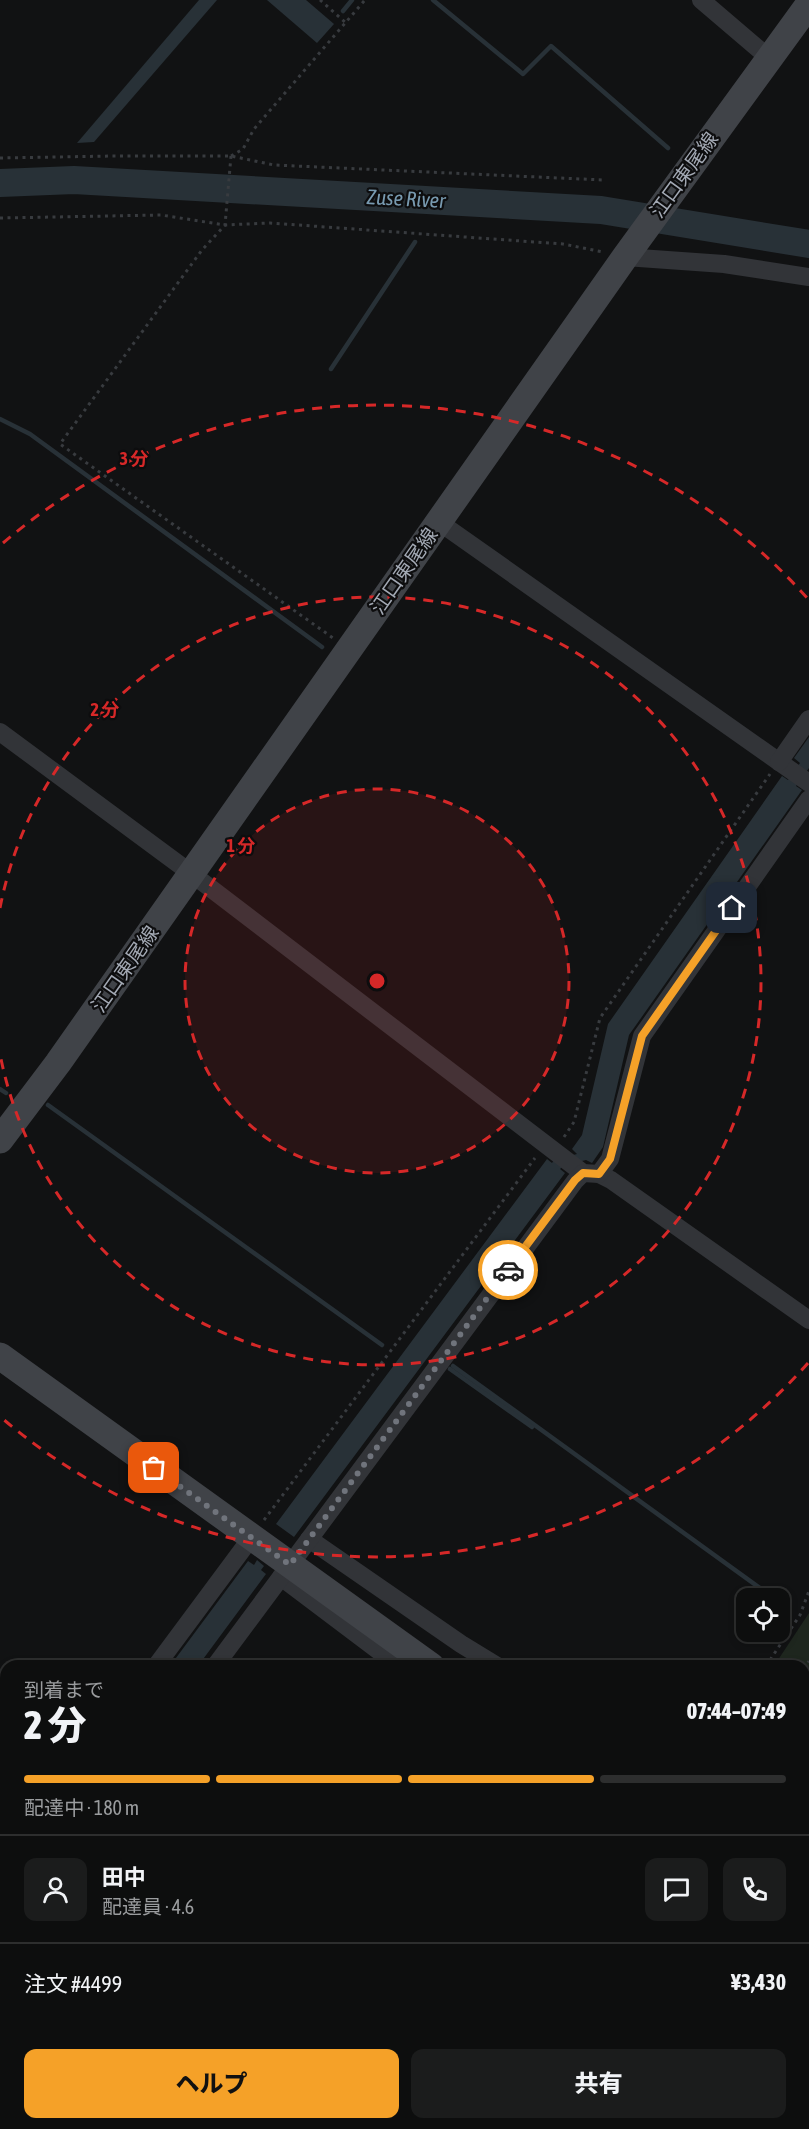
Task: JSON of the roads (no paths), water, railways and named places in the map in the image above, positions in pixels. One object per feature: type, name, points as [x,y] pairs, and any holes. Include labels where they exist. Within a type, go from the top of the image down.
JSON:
[{"type":"main road","name":"江口東尾線","points":[[0,1140],[58,1063],[192,874],[627,253],[809,4]]},
{"type":"main road","points":[[0,1356],[250,1538],[285,1571],[422,1660]]},
{"type":"street","points":[[701,0],[769,58]]},
{"type":"street","points":[[627,253],[809,277]]},
{"type":"street","points":[[439,522],[796,773],[809,719]]},
{"type":"street","points":[[0,732],[192,874],[573,1163],[611,1180],[809,1320]]},
{"type":"street","points":[[573,1163],[610,1159],[642,1036],[809,799]]},
{"type":"street","points":[[219,1660],[575,1180],[573,1163]]},
{"type":"street","points":[[160,1660],[250,1538]]},
{"type":"street","points":[[309,1539],[488,1660]]},
{"type":"street","points":[[285,1571],[392,1660]]},
{"type":"waterway","points":[[343,11],[352,0]]},
{"type":"waterway","points":[[433,0],[523,74],[551,46],[668,148]]},
{"type":"waterway","name":"Zuse River","points":[[0,183],[74,180],[601,210],[809,244]]},
{"type":"waterway","points":[[331,369],[415,242]]},
{"type":"waterway","points":[[0,419],[30,434],[322,647]]},
{"type":"waterway","points":[[0,1089],[6,1093]]},
{"type":"waterway","points":[[48,1105],[382,1345]]},
{"type":"waterway","points":[[453,1366],[760,1588]]},
{"type":"waterway","points":[[450,1369],[532,1427]]}]
